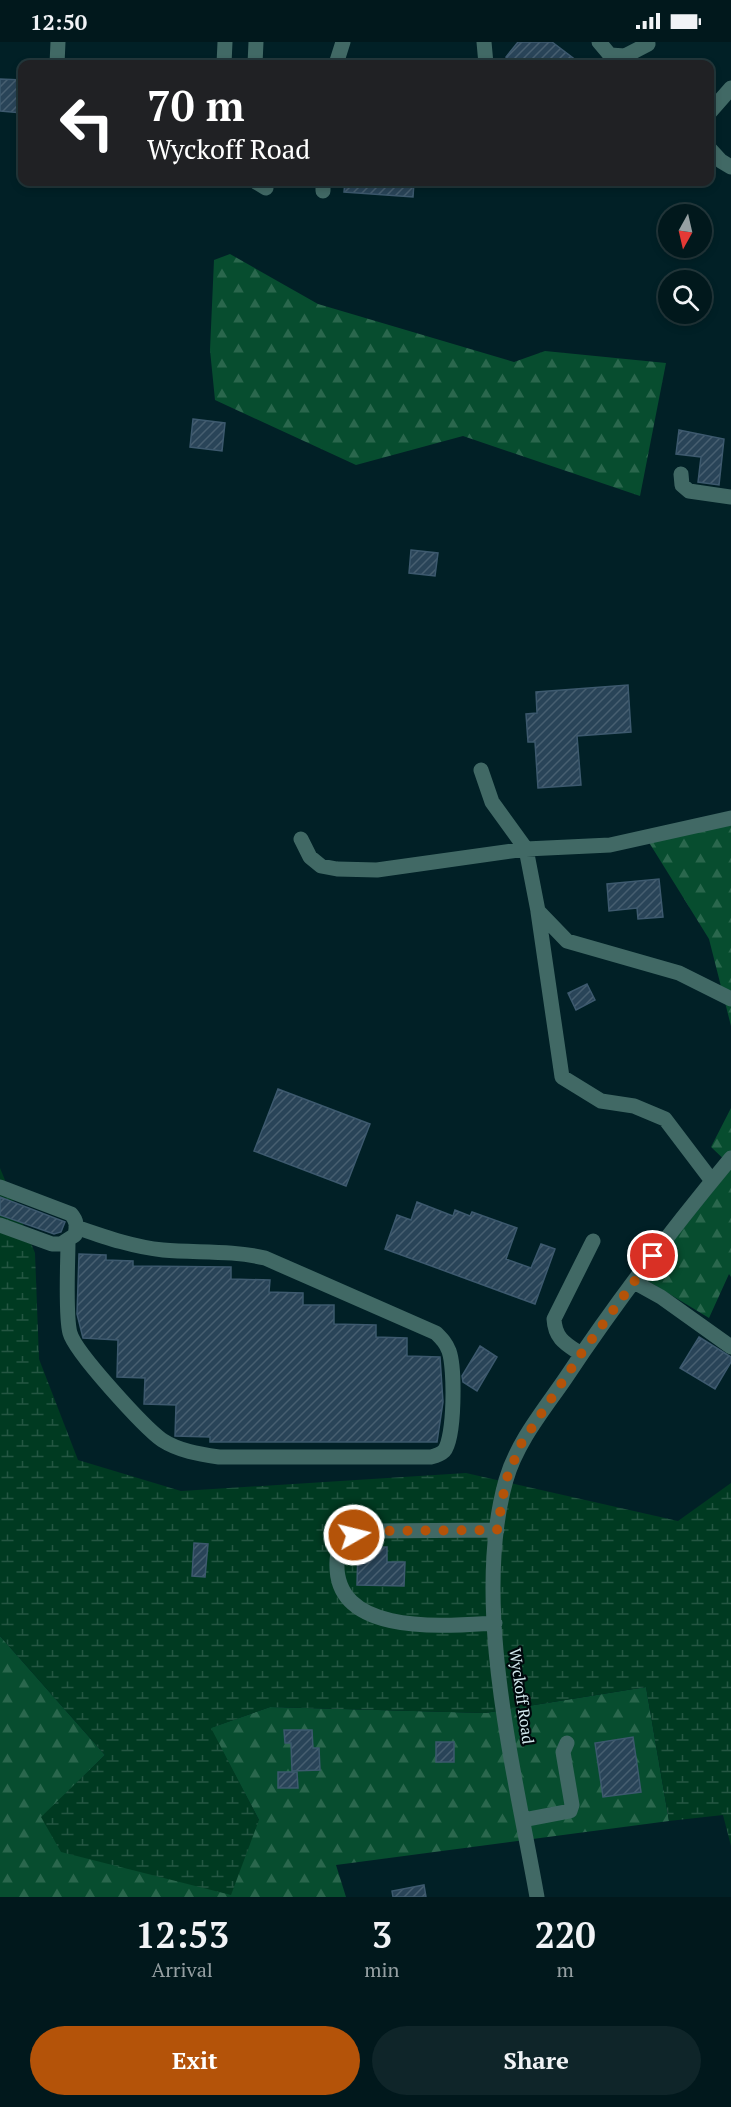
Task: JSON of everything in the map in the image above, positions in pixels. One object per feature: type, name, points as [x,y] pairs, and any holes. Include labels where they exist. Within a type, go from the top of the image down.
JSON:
[{"type":"street","points":[[57,60],[58,42]]},
{"type":"street","points":[[224,60],[225,42]]},
{"type":"street","points":[[255,60],[256,42]]},
{"type":"street","points":[[337,60],[344,42]]},
{"type":"street","points":[[484,42],[486,60]]},
{"type":"street","points":[[599,42],[609,55],[624,56],[648,44]]},
{"type":"street","points":[[714,107],[731,88]]},
{"type":"street","points":[[714,153],[726,164]]},
{"type":"street","points":[[681,474],[682,485],[689,491],[731,497]]},
{"type":"street","points":[[481,770],[492,802],[526,849],[538,912],[562,1077],[601,1101],[634,1106],[664,1119],[712,1181]]},
{"type":"street","points":[[301,838],[310,857],[321,867],[376,870],[526,849],[610,845],[731,818]]},
{"type":"street","points":[[538,912],[567,941],[679,973],[731,999]]},
{"type":"street","name":"Wyckoff Road","points":[[537,1897],[501,1687],[495,1623],[497,1530],[502,1498],[513,1459],[581,1354],[731,1158]]},
{"type":"street","points":[[0,1187],[71,1214],[76,1220],[76,1227],[75,1235],[68,1241],[52,1244],[0,1225]]},
{"type":"street","points":[[68,1241],[69,1332],[76,1347],[100,1376],[162,1440],[189,1452],[219,1458],[431,1458],[443,1452],[449,1441],[452,1365],[446,1343],[419,1323],[265,1258],[239,1252],[161,1250],[122,1242],[76,1227]]},
{"type":"street","points":[[581,1354],[562,1342],[555,1332],[554,1319],[593,1241]]},
{"type":"street","points":[[634,1282],[661,1297],[731,1347]]},
{"type":"street","points":[[495,1623],[405,1623],[379,1618],[360,1611],[346,1596],[339,1579],[337,1560],[342,1544],[354,1535],[371,1531],[497,1530]]},
{"type":"street","points":[[523,1820],[570,1811],[572,1805],[563,1752],[567,1743]]},
{"type":"green space","points":[[230,254],[318,304],[514,362],[545,351],[666,363],[640,496],[463,436],[356,465],[215,400],[210,350],[214,260]]},
{"type":"green space","points":[[731,818],[731,1026],[709,939],[645,836]]},
{"type":"green space","points":[[731,1108],[731,1166],[711,1147]]},
{"type":"green space","points":[[0,1168],[35,1253],[39,1359],[78,1460],[181,1491],[466,1473],[678,1521],[731,1483],[731,1846],[723,1815],[669,1821],[646,1687],[485,1713],[270,1707],[211,1728],[259,1820],[231,1895],[61,1852],[41,1817],[105,1755],[0,1636]]},
{"type":"green space","points":[[731,1169],[731,1277],[729,1274],[709,1318],[643,1278]]},
{"type":"green space","points":[[0,1636],[105,1755],[42,1817],[259,1820],[210,1728],[270,1707],[485,1713],[646,1687],[669,1821],[336,1865],[346,1897],[0,1897]]},
{"type":"building","points":[[518,42],[552,42],[576,60],[510,60],[506,57]]},
{"type":"building","points":[[0,79],[18,80],[18,113],[0,111]]},
{"type":"building","points":[[345,186],[414,186],[413,197],[344,192]]},
{"type":"building","points":[[193,419],[225,423],[222,451],[190,447]]},
{"type":"building","points":[[679,430],[724,439],[719,485],[698,482],[701,457],[676,454]]},
{"type":"building","points":[[411,550],[438,553],[435,576],[409,573]]},
{"type":"building","points":[[628,685],[631,732],[577,736],[581,785],[538,788],[535,742],[528,742],[526,714],[537,713],[536,692]]},
{"type":"building","points":[[659,879],[663,917],[638,919],[637,908],[609,911],[607,884]]},
{"type":"building","points":[[587,984],[595,1000],[576,1010],[568,993]]},
{"type":"building","points":[[278,1089],[370,1124],[346,1186],[254,1151]]},
{"type":"building","points":[[0,1197],[65,1222],[61,1232],[54,1234],[0,1215]]},
{"type":"building","points":[[417,1202],[453,1216],[455,1210],[470,1216],[472,1212],[517,1228],[506,1259],[531,1268],[541,1244],[555,1249],[535,1304],[385,1249],[397,1215],[411,1220]]},
{"type":"building","points":[[79,1254],[106,1255],[106,1260],[133,1261],[133,1266],[231,1267],[231,1279],[270,1280],[269,1292],[303,1293],[303,1305],[334,1305],[334,1324],[376,1325],[376,1337],[407,1338],[407,1356],[440,1357],[443,1402],[437,1442],[210,1442],[210,1437],[175,1436],[176,1405],[144,1404],[145,1378],[117,1377],[118,1340],[83,1338],[77,1314]]},
{"type":"building","points":[[699,1337],[731,1357],[731,1362],[715,1389],[680,1368]]},
{"type":"building","points":[[480,1346],[497,1357],[477,1391],[463,1382],[462,1376]]},
{"type":"building","points":[[194,1543],[208,1544],[205,1577],[192,1576]]},
{"type":"building","points":[[358,1547],[387,1547],[387,1562],[405,1562],[404,1586],[357,1585]]},
{"type":"building","points":[[284,1730],[312,1730],[313,1748],[319,1748],[320,1770],[292,1771],[291,1743],[285,1743]]},
{"type":"building","points":[[633,1737],[641,1792],[603,1797],[595,1743]]},
{"type":"building","points":[[436,1742],[454,1742],[454,1762],[436,1762]]},
{"type":"building","points":[[278,1772],[297,1772],[298,1788],[278,1788]]},
{"type":"building","points":[[424,1885],[426,1897],[393,1897],[392,1891]]},
{"type":"route","points":[[354,1535],[371,1531],[497,1530],[498,1514],[506,1480],[521,1444],[581,1354],[653,1256]]}]
